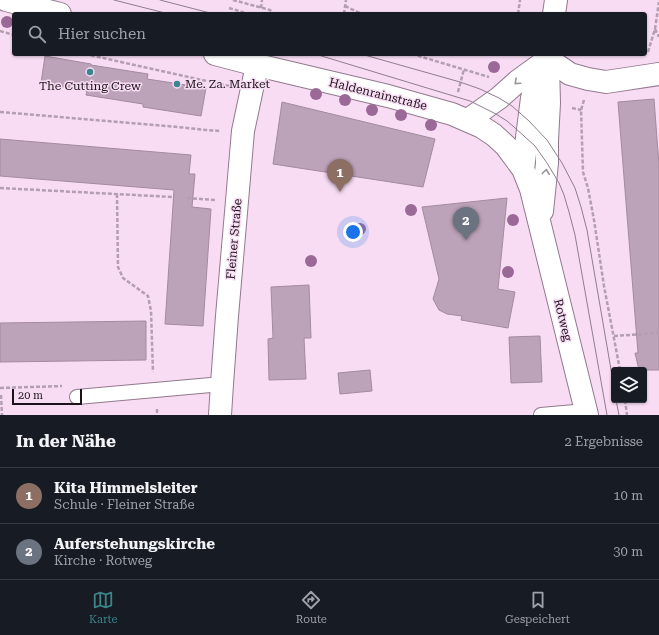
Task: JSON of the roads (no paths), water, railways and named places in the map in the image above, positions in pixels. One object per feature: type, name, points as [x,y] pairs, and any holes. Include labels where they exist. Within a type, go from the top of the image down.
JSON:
[{"type":"main road","points":[[6,0],[52,12]]},
{"type":"main road","points":[[554,12],[556,0]]},
{"type":"main road","name":"Haldenrainstraße","points":[[223,56],[388,96],[440,110],[468,120],[494,135],[506,146],[523,169]]},
{"type":"main road","points":[[468,120],[499,98],[518,80],[548,57],[570,74],[588,79],[606,82],[649,76]]},
{"type":"main road","name":"Rotweg","points":[[548,57],[532,98],[523,169],[531,189],[586,413]]},
{"type":"main road","name":"Rotweg","points":[[540,224],[547,163],[550,103],[548,57]]},
{"type":"main road","name":"Fleiner Straße","points":[[220,415],[243,131],[257,65]]},
{"type":"lane","points":[[77,398],[222,384]]},
{"type":"lane","points":[[541,415],[586,413]]},
{"type":"tram line","points":[[114,0],[161,12]]},
{"type":"tram line","points":[[160,0],[206,12]]},
{"type":"tram line","points":[[322,56],[470,101],[507,121],[535,146],[559,183],[569,212],[575,235],[607,415]]},
{"type":"tram line","points":[[368,56],[480,89],[512,106],[547,140],[562,163],[575,188],[581,207],[587,230],[611,370]]},
{"type":"tram line","points":[[617,403],[619,415]]},
{"type":"place","name":"The Cutting Crew","points":[[90,72]]},
{"type":"place","name":"Me. Za. Market","points":[[177,84]]},
{"type":"place","name":"Kita Himmelsleiter","points":[[340,192]]},
{"type":"place","name":"Auferstehungskirche","points":[[466,240]]}]
